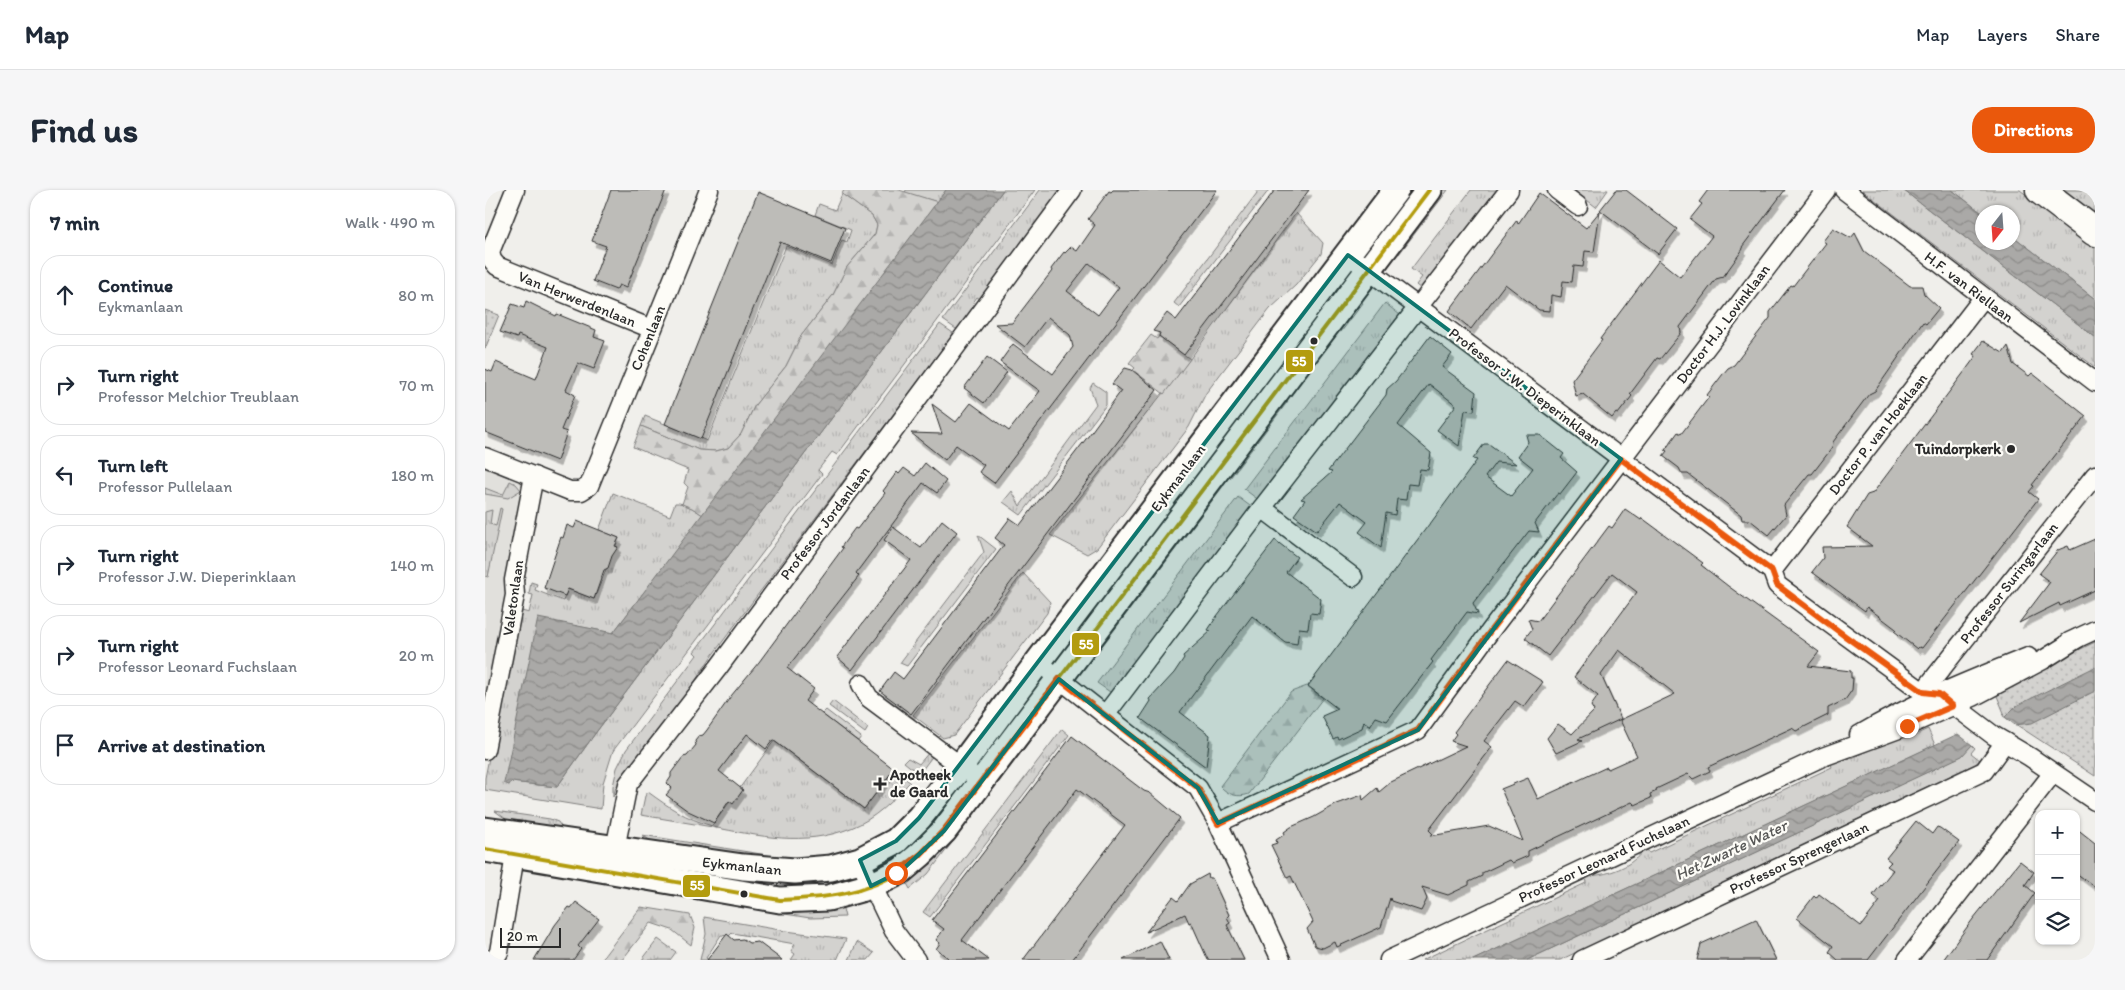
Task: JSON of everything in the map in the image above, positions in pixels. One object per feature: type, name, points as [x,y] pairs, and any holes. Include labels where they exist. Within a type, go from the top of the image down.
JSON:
[{"type":"main road","name":"Eykmanlaan","points":[[485,830],[517,844],[613,859],[780,900],[828,898],[871,886],[901,871],[944,830],[970,774],[1037,662],[1397,190]]},
{"type":"main road","name":"Eykmanlaan","points":[[613,859],[795,871],[831,868],[860,860],[896,841],[919,818],[970,774],[1059,679],[1429,190]]},
{"type":"main road","points":[[2040,190],[2095,232]]},
{"type":"main road","name":"Eykmanlaan","points":[[485,849],[517,844]]},
{"type":"street","name":"Van Herwerdenlaan","points":[[515,190],[490,252],[492,260],[497,266],[651,329]]},
{"type":"street","name":"Cohenlaan","points":[[534,476],[570,491],[581,491],[589,486],[651,329],[709,190]]},
{"type":"street","name":"Professor Jordanlaan","points":[[613,859],[628,784],[718,668],[1072,190]]},
{"type":"street","points":[[1107,714],[1262,508],[1509,190]]},
{"type":"street","points":[[1557,190],[1578,206]]},
{"type":"street","name":"Doctor H.J. Lovinklaan","points":[[1218,824],[1418,730],[1491,630],[1826,190]]},
{"type":"street","name":"H.F. van Riellaan","points":[[1843,190],[2095,382]]},
{"type":"street","name":"Professor J.W. Dieperinklaan","points":[[1348,256],[1772,571],[1777,585],[1931,693],[2095,802]]},
{"type":"street","name":"Doctor P. van Hoeklaan","points":[[1772,571],[1983,298]]},
{"type":"street","points":[[485,457],[534,476]]},
{"type":"street","name":"Professor Suringarlaan","points":[[1931,693],[2095,475]]},
{"type":"street","name":"Valetonlaan","points":[[485,750],[515,595],[514,580],[534,476]]},
{"type":"street","points":[[1262,508],[1353,577]]},
{"type":"street","name":"Professor Leonard Fuchslaan","points":[[1820,758],[1931,693],[2095,630]]},
{"type":"street","name":"Professor Leonard Fuchslaan","points":[[1389,960],[1820,758],[1907,726],[1953,706],[2043,660],[2078,638]]},
{"type":"street","points":[[1037,662],[1107,714],[1198,788],[1218,824],[1281,960]]},
{"type":"street","points":[[861,684],[869,698],[970,774]]},
{"type":"street","name":"Professor Sprengerlaan","points":[[1582,960],[1984,771],[2005,742]]},
{"type":"street","points":[[1907,960],[2053,773]]},
{"type":"street","points":[[494,960],[499,952],[517,844]]},
{"type":"street","points":[[860,860],[871,886],[895,931],[915,960]]},
{"type":"highlighted area","points":[[1348,255],[1621,459],[1418,730],[1218,823],[1198,788],[1059,679],[944,831],[901,871],[871,886],[860,860],[896,841],[919,818]]},
{"type":"shaded area","points":[[485,464],[514,476],[522,483],[526,491],[485,721]]},
{"type":"green space","points":[[844,190],[899,190],[938,202],[703,515],[682,504],[688,487],[684,483],[688,470],[633,447],[641,426],[699,450],[716,451],[728,448],[741,434],[755,405],[786,366],[801,336],[833,295],[847,267],[875,234],[877,225],[872,216],[842,194]]},
{"type":"green space","points":[[906,190],[946,190],[938,202],[905,193]]},
{"type":"green space","points":[[1003,190],[1035,190],[837,455],[832,452],[818,470],[822,474],[613,751],[603,783],[601,809],[485,790],[485,778],[518,610],[529,613],[533,595],[529,594],[531,582],[537,584],[535,590],[563,601],[568,589],[594,599],[619,538],[599,530],[613,493],[670,516],[675,503],[686,505],[703,515],[613,633],[539,619],[511,782],[557,787]]},
{"type":"green space","points":[[1040,190],[1062,190],[980,299],[977,297],[972,304],[975,306],[958,329],[956,329],[943,320]]},
{"type":"green space","points":[[1256,190],[1269,190],[1179,307],[1174,303],[1257,193]]},
{"type":"green space","points":[[1437,190],[1448,190],[1399,254],[1392,249]]},
{"type":"green space","points":[[1471,190],[1497,190],[1421,289],[1416,285],[1422,277],[1411,269]]},
{"type":"green space","points":[[1574,190],[1608,190],[1596,207]]},
{"type":"green space","points":[[1862,190],[1903,190],[1975,245],[1975,250],[1981,250],[2095,337],[2095,367]]},
{"type":"green space","points":[[1952,190],[2020,190],[2095,247],[2095,299],[2020,241],[2020,205],[1975,205],[1975,208]]},
{"type":"green space","points":[[2060,190],[2095,190],[2095,216]]},
{"type":"green space","points":[[842,194],[872,216],[877,225],[875,234],[847,267],[833,295],[801,336],[786,366],[755,405],[741,434],[728,448],[716,451],[699,450],[641,426],[645,416],[707,441],[786,246],[832,265],[842,240],[847,242],[851,230],[815,215],[819,204],[835,210]]},
{"type":"green space","points":[[1296,213],[1323,243],[1321,254],[1296,285],[1270,309],[1206,393],[1189,427],[1097,548],[1087,554],[1050,535],[1190,359]]},
{"type":"green space","points":[[1355,297],[1363,303],[1341,332],[1333,327]]},
{"type":"green space","points":[[1385,303],[1400,315],[1260,501],[1244,489]]},
{"type":"green space","points":[[485,310],[499,315],[485,349]]},
{"type":"green space","points":[[940,324],[953,333],[952,336],[711,657],[690,689],[616,787],[613,797],[613,786],[617,768],[626,750],[697,655],[694,652]]},
{"type":"green space","points":[[1151,335],[1157,339],[1159,336],[1190,359],[1164,394],[1133,370],[1135,368],[1129,363]]},
{"type":"green space","points":[[1093,383],[1106,392],[1106,405],[1021,515],[1003,502],[1012,491],[1020,506],[1096,404],[1090,388]]},
{"type":"green space","points":[[1280,396],[1288,401],[1230,478],[1222,472]]},
{"type":"green space","points":[[1217,480],[1224,485],[1090,662],[1082,657]]},
{"type":"green space","points":[[510,481],[521,490],[508,498],[485,494],[485,488],[503,495]]},
{"type":"green space","points":[[1238,497],[1254,509],[1117,689],[1110,692],[1097,683]]},
{"type":"green space","points":[[500,508],[502,509],[488,577],[485,576],[485,512],[492,510],[490,524],[496,526]]},
{"type":"green space","points":[[978,535],[996,549],[907,666],[900,663],[984,552]]},
{"type":"green space","points":[[1023,573],[1050,602],[1047,613],[954,735],[943,738],[913,715]]},
{"type":"green space","points":[[2095,642],[2095,776],[2003,716],[2004,713],[1995,691]]},
{"type":"green space","points":[[1307,686],[1323,698],[1249,794],[1237,796],[1223,789],[1220,786],[1291,692]]},
{"type":"green space","points":[[833,701],[868,728],[865,733],[829,706]]},
{"type":"green space","points":[[1044,707],[1051,713],[993,790],[985,785]]},
{"type":"green space","points":[[826,710],[861,737],[858,741],[822,714]]},
{"type":"green space","points":[[1062,729],[1069,735],[930,917],[923,912]]},
{"type":"green space","points":[[1928,729],[1935,745],[1473,960],[1422,960],[1586,883],[1586,876],[1605,874],[1618,869],[1630,863],[1647,849],[1649,853],[1832,767],[1830,762],[1852,758],[1905,733],[1908,738]]},
{"type":"green space","points":[[774,741],[864,809],[894,770],[910,782],[868,820],[833,834],[816,837],[781,838],[764,836],[641,815],[645,796],[648,792],[678,812],[712,826]]},
{"type":"green space","points":[[1972,745],[1975,748],[1971,753],[1980,760],[1975,764],[1560,960],[1527,960],[1961,756]]},
{"type":"green space","points":[[930,751],[934,754],[919,774],[904,762],[908,758],[919,764]]},
{"type":"green space","points":[[977,796],[984,801],[928,874],[910,889],[903,876]]},
{"type":"green space","points":[[495,811],[550,819],[558,822],[562,828],[514,825]]},
{"type":"green space","points":[[642,835],[786,858],[811,858],[829,855],[831,863],[660,847]]},
{"type":"green space","points":[[841,901],[845,917],[810,918],[766,911],[768,903]]},
{"type":"green space","points":[[641,907],[690,915],[695,928],[691,945],[672,930],[651,923],[622,960],[601,960]]},
{"type":"green space","points":[[704,917],[846,939],[837,960],[791,960],[795,954],[791,951],[795,944],[732,933],[729,936],[721,935],[706,958],[709,960],[700,960],[706,934]]},
{"type":"green space","points":[[658,939],[676,952],[670,960],[642,960]]},
{"type":"green space","points":[[857,942],[874,953],[868,960],[849,960]]},
{"type":"water","points":[[946,190],[1003,190],[557,787],[511,782],[509,785],[504,783],[538,618],[613,633]]},
{"type":"water","points":[[1903,190],[1952,190],[1975,208],[1975,245]]},
{"type":"water","points":[[2020,241],[2095,299],[2095,337],[1981,250],[2020,250]]},
{"type":"water","points":[[2095,667],[2095,691],[2032,723],[2015,725],[2005,717],[2016,706]]},
{"type":"water","name":"Het Zwarte Water","points":[[1958,734],[1972,745],[1962,756],[1527,960],[1473,960]]},
{"type":"building","points":[[611,190],[666,190],[626,288],[619,285],[616,290],[593,281],[606,246],[592,241]]},
{"type":"building","points":[[1113,190],[1217,190],[994,483],[979,472],[984,465],[956,445],[945,460],[911,433],[942,434],[932,404],[956,422],[971,403],[1009,431],[1040,391],[1000,362],[1013,344],[1053,374],[1073,347],[1070,335],[1048,317],[1025,347],[995,324],[1012,323],[1052,271],[1051,269],[1064,252],[1071,247],[1077,251],[1095,225],[1088,219],[1109,191]],"holes":[[[1089,263],[1119,287],[1098,315],[1067,291]]]},
{"type":"building","points":[[1275,190],[1309,190],[1184,355],[1159,336],[1160,333],[1153,331],[1167,313],[1176,320]]},
{"type":"building","points":[[1616,190],[1626,190],[1677,229],[1658,254],[1600,210]]},
{"type":"building","points":[[1708,190],[1785,190],[1742,247],[1743,249],[1723,277],[1716,279],[1680,327],[1681,333],[1660,359],[1657,358],[1630,394],[1632,396],[1618,414],[1616,413],[1612,418],[1583,394],[1576,396],[1572,380],[1659,260],[1680,277],[1712,236],[1690,219],[1702,204],[1699,202]]},
{"type":"building","points":[[758,192],[845,228],[831,263],[780,242],[701,439],[665,424]]},
{"type":"building","points":[[1539,193],[1586,228],[1600,211],[1594,252],[1585,251],[1583,267],[1574,266],[1572,282],[1563,281],[1561,297],[1551,295],[1550,311],[1539,310],[1505,284],[1471,329],[1449,311],[1517,220],[1518,224]]},
{"type":"building","points":[[1833,228],[1851,238],[1855,233],[1864,251],[1910,286],[1922,286],[1924,294],[1939,308],[1926,324],[1923,322],[1875,391],[1869,394],[1833,442],[1832,448],[1784,505],[1786,515],[1769,535],[1750,520],[1742,520],[1741,515],[1688,474],[1682,474],[1679,468],[1663,456],[1678,432],[1681,434],[1709,397],[1707,395],[1723,374],[1734,365],[1770,318],[1770,312],[1826,243],[1823,241]]},
{"type":"building","points":[[526,301],[556,316],[557,314],[596,330],[594,337],[605,341],[594,369],[578,363],[566,390],[575,395],[561,430],[567,432],[557,461],[485,432],[485,369],[492,372],[496,362],[536,379],[548,347],[518,335],[517,338],[500,332],[512,304],[524,308]]},
{"type":"building","points":[[1430,336],[1452,354],[1442,367],[1476,392],[1474,411],[1465,410],[1459,446],[1437,430],[1456,405],[1429,384],[1398,425],[1431,453],[1428,470],[1420,469],[1417,485],[1408,484],[1406,500],[1397,499],[1395,515],[1386,513],[1381,548],[1359,532],[1367,522],[1340,502],[1317,531],[1294,515],[1305,500],[1301,499],[1332,472],[1328,471],[1386,395],[1387,389],[1396,381]]},
{"type":"building","points":[[1983,341],[2003,353],[2008,346],[2013,364],[2029,376],[2032,373],[2086,416],[2032,485],[2034,486],[2029,492],[2038,499],[1922,648],[1919,647],[1917,649],[1894,631],[1896,629],[1867,607],[1865,611],[1812,572],[1823,558],[1822,547],[1872,546],[1847,527],[1867,495],[1873,493],[1976,356],[1973,354]]},
{"type":"building","points":[[987,357],[1007,372],[984,403],[964,388]]},
{"type":"building","points":[[1125,368],[1132,370],[1157,390],[911,714],[880,691],[894,672],[903,679],[1004,545],[995,538],[1010,518],[1020,525],[1089,435],[1121,391],[1112,384]]},
{"type":"building","points":[[1526,435],[1540,435],[1564,454],[1561,458],[1577,472],[1535,523],[1539,532],[1529,531],[1473,603],[1478,614],[1467,612],[1431,660],[1433,662],[1387,721],[1376,717],[1370,726],[1364,721],[1362,728],[1338,739],[1337,737],[1333,739],[1322,716],[1338,709],[1308,686],[1477,460],[1473,459],[1484,444],[1489,444],[1516,464],[1496,462],[1485,477],[1511,496],[1533,468],[1518,456],[1528,442]]},
{"type":"building","points":[[925,463],[946,481],[937,493],[923,483],[856,573],[859,576],[787,668],[814,689],[805,701],[894,769],[864,809],[773,740],[766,749],[747,734],[719,771],[743,790],[733,804],[729,801],[714,823],[688,811],[666,795],[672,788],[667,783],[671,773],[683,757],[687,756],[696,745],[695,741],[699,736],[703,735],[731,696],[759,662],[843,548],[841,547],[855,528],[857,529],[885,493],[883,491],[897,472],[899,474],[904,468],[915,476]]},
{"type":"building","points":[[1625,509],[1641,520],[1642,518],[1703,563],[1701,565],[1728,586],[1819,652],[1808,666],[1851,671],[1851,678],[1853,678],[1852,690],[1845,700],[1828,708],[1828,715],[1796,731],[1792,728],[1708,767],[1710,771],[1693,779],[1688,774],[1656,789],[1657,791],[1650,794],[1651,798],[1635,805],[1632,802],[1528,851],[1528,856],[1512,863],[1509,860],[1482,873],[1482,876],[1469,882],[1469,885],[1448,895],[1422,887],[1427,899],[1421,911],[1391,901],[1390,898],[1381,927],[1337,947],[1335,942],[1323,948],[1315,946],[1307,929],[1313,922],[1291,876],[1287,878],[1271,845],[1277,843],[1276,840],[1291,827],[1337,804],[1362,795],[1363,800],[1377,788],[1379,792],[1391,782],[1466,746],[1451,741],[1456,734],[1454,732],[1508,660],[1543,682],[1524,707],[1515,701],[1484,741],[1492,747],[1429,830],[1433,834],[1430,836],[1489,826],[1523,841],[1501,789],[1528,778],[1538,799],[1607,767],[1608,769],[1637,756],[1620,720],[1675,694],[1619,650],[1601,675],[1621,719],[1578,739],[1582,741],[1556,753],[1547,738],[1558,724],[1572,734],[1594,711],[1591,706],[1598,696],[1574,677],[1637,592],[1612,573],[1548,656],[1525,638],[1532,629],[1528,619],[1538,621],[1609,526],[1612,528]]},
{"type":"building","points":[[942,520],[957,532],[852,670],[837,657],[911,560],[884,540],[893,527],[921,548]]},
{"type":"building","points":[[577,521],[619,538],[615,546],[618,547],[612,556],[608,568],[604,570],[594,599],[568,589],[565,596],[544,588],[561,537],[563,538],[567,525],[574,528]]},
{"type":"building","points":[[2095,539],[2095,590],[2060,606],[2059,603],[2019,623],[2050,582],[2039,574],[2058,550],[2068,546],[2070,550]]},
{"type":"building","points":[[1275,540],[1297,557],[1286,572],[1321,599],[1319,614],[1310,613],[1308,629],[1299,628],[1297,644],[1285,642],[1252,616],[1180,712],[1210,735],[1206,767],[1140,718],[1151,701],[1150,699],[1174,673],[1184,658],[1183,656],[1211,631],[1208,630],[1217,616]]},
{"type":"building","points":[[1072,736],[1144,791],[1150,793],[1180,818],[1072,960],[1023,960],[1125,825],[1077,789],[962,940],[989,960],[951,960],[936,949],[940,943],[936,940],[944,929],[932,920]]},
{"type":"building","points":[[1916,821],[1932,834],[1937,827],[1959,842],[1868,960],[1838,960],[1829,952],[1833,946],[1797,918],[1814,896],[1816,898],[1819,894],[1861,926],[1880,901],[1873,895],[1893,870],[1887,866],[1891,862],[1886,858]]},
{"type":"building","points":[[2080,831],[2095,843],[2095,887],[2080,876]]},
{"type":"building","points":[[2020,861],[2034,872],[2025,885],[2035,893],[1987,960],[1943,960]]},
{"type":"building","points":[[1208,874],[1209,878],[1212,878],[1229,915],[1227,917],[1230,923],[1227,925],[1244,960],[1208,960],[1191,922],[1189,923],[1185,914],[1146,932],[1173,897],[1178,901],[1190,884]]},
{"type":"building","points":[[576,902],[599,919],[578,946],[581,949],[573,960],[534,960],[555,925],[569,907],[571,908]]},
{"type":"building","points":[[1756,919],[1776,960],[1697,960],[1701,944]]},
{"type":"building","points":[[727,934],[734,940],[743,939],[749,943],[758,942],[782,960],[707,960]]},
{"type":"building","points":[[1160,941],[1169,960],[1123,960]]},
{"type":"transit line","name":"55","points":[[485,849],[780,900],[843,894],[874,885],[902,870],[944,831],[1429,190]]},
{"type":"place","name":"Tuindorpkerk","points":[[2011,449]]},
{"type":"place","name":"Apotheek de Gaard","points":[[880,784]]},
{"type":"route","points":[[896,873],[921,854],[944,830],[1059,679],[1107,714],[1198,788],[1218,824],[1418,730],[1491,630],[1621,459],[1772,571],[1777,585],[1845,636],[1923,692],[1939,694],[1953,706],[1907,726]]}]
